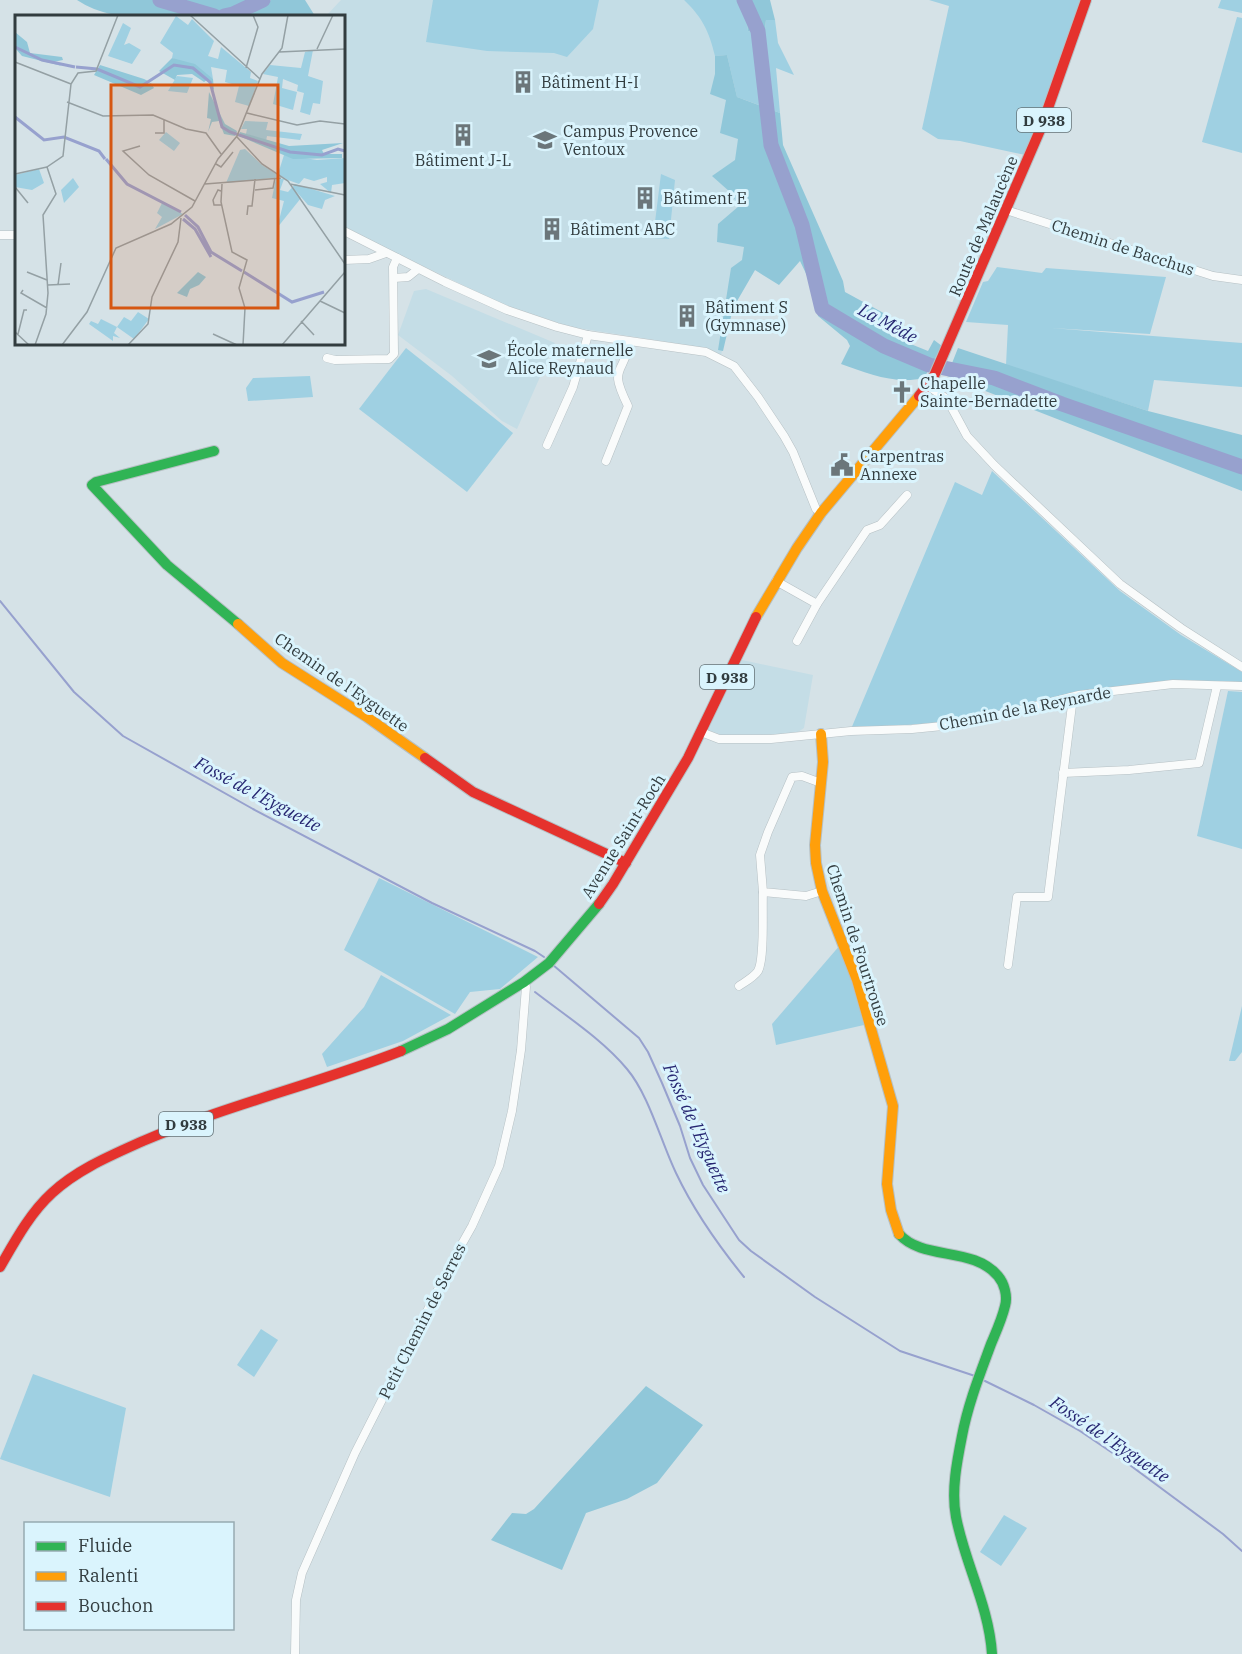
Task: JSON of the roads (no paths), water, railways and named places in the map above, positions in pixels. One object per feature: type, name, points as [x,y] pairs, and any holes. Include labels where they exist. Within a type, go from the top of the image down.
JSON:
[{"type":"street","name":"Route de Malaucène","points":[[941,362],[1051,102],[1086,0]]},
{"type":"street","name":"Chemin de Bacchus","points":[[1006,210],[1213,276],[1242,280]]},
{"type":"street","points":[[345,232],[418,269],[507,310],[588,335],[706,352],[734,366],[759,397],[784,436],[793,452],[816,509],[820,513]]},
{"type":"street","points":[[345,260],[369,259],[386,253]]},
{"type":"street","points":[[327,358],[335,360],[389,359],[392,357],[395,348],[393,267],[397,258]]},
{"type":"street","points":[[394,278],[408,277],[418,269]]},
{"type":"street","points":[[547,445],[573,387],[588,335]]},
{"type":"street","points":[[606,461],[628,406],[617,382],[617,374],[631,342]]},
{"type":"street","name":"Avenue Saint-Roch","points":[[0,1267],[25,1224],[38,1207],[71,1178],[92,1166],[181,1126],[414,1046],[448,1029],[524,982],[549,963],[601,902],[626,863],[702,732],[747,635],[776,581],[820,513],[931,381],[941,362]]},
{"type":"street","points":[[931,381],[947,399],[968,436],[994,465],[1120,584],[1181,628],[1242,667]]},
{"type":"street","name":"Chemin de l'Eyguette","points":[[214,451],[96,482],[92,485],[167,565],[203,593],[282,663],[367,717],[473,792],[626,863]]},
{"type":"street","points":[[797,641],[817,604],[867,530],[880,525],[907,495]]},
{"type":"street","points":[[776,581],[817,604]]},
{"type":"street","name":"Chemin de la Reynarde","points":[[702,732],[724,740],[789,738],[851,731],[912,729],[963,724],[1071,697],[1158,685],[1242,686]]},
{"type":"street","points":[[1063,773],[1119,771],[1199,763],[1217,686]]},
{"type":"street","points":[[1008,964],[1017,897],[1048,897],[1072,705],[1071,697]]},
{"type":"street","name":"Chemin de Fourtrouse","points":[[821,734],[824,749],[815,853],[822,891],[857,980],[892,1107],[887,1184],[891,1210],[899,1236],[913,1245],[982,1263],[997,1275],[1007,1294],[1006,1304],[968,1409],[961,1436],[954,1503],[981,1599],[992,1654]]},
{"type":"street","points":[[739,986],[759,969],[763,892],[760,855],[768,832],[792,777],[802,776],[821,783]]},
{"type":"street","points":[[763,892],[806,896],[822,891]]},
{"type":"street","name":"Petit Chemin de Serres","points":[[295,1654],[296,1600],[302,1573],[355,1453],[477,1217],[499,1166],[513,1111],[522,1050],[526,987],[524,982]]},
{"type":"waterway","name":"La Mède","points":[[160,0],[211,15]]},
{"type":"waterway","name":"La Mède","points":[[228,15],[263,0]]},
{"type":"waterway","name":"La Mède","points":[[744,0],[758,31],[771,145],[802,225],[822,309],[884,346],[929,365],[994,378],[1242,467]]},
{"type":"waterway","name":"Fossé de l'Eyguette","points":[[0,601],[74,692],[123,736],[253,809],[432,903],[544,957]]},
{"type":"waterway","name":"Fossé de l'Eyguette","points":[[553,965],[639,1038],[662,1083],[680,1126],[690,1158],[703,1185],[739,1240],[815,1297],[900,1351],[975,1376]]},
{"type":"waterway","points":[[535,992],[595,1038],[627,1069],[642,1092],[683,1187],[716,1240],[744,1277]]},
{"type":"waterway","name":"Fossé de l'Eyguette","points":[[985,1381],[1080,1431],[1223,1534],[1242,1551]]},
{"type":"place","name":"Bâtiment H-I","points":[[523,82]]},
{"type":"place","name":"Bâtiment J-L","points":[[463,135]]},
{"type":"place","name":"Campus Provence Ventoux","points":[[545,140]]},
{"type":"place","name":"Bâtiment E","points":[[645,198]]},
{"type":"place","name":"Bâtiment ABC","points":[[552,229]]},
{"type":"place","name":"Bâtiment S (Gymnase)","points":[[687,316]]},
{"type":"place","name":"École maternelle Alice Reynaud","points":[[489,359]]},
{"type":"place","name":"Chapelle Sainte-Bernadette","points":[[902,392]]},
{"type":"place","name":"Carpentras Annexe","points":[[842,465]]}]
